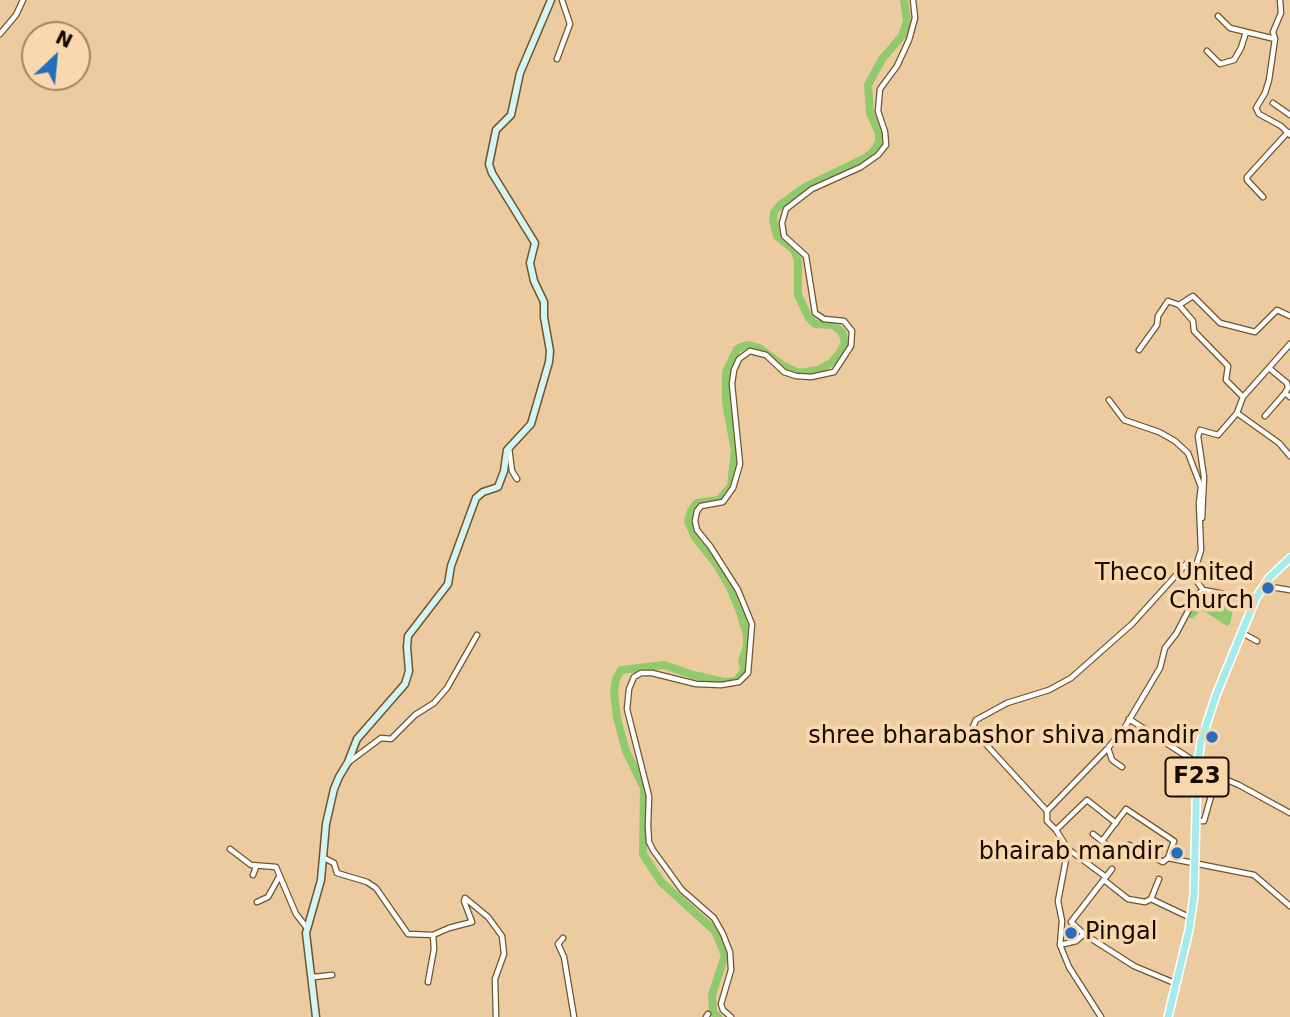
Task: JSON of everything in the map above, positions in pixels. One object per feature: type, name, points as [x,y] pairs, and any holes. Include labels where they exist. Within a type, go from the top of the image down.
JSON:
[{"type":"main road","points":[[316,1017],[307,928],[321,880],[329,803],[360,733],[395,698],[405,684],[409,671],[408,636],[448,584],[451,566],[471,509],[479,495],[500,484],[504,471],[504,456],[533,421],[550,351],[543,297],[535,284],[531,269],[530,260],[535,243],[489,164],[496,130],[511,115],[520,73],[551,0]]},
{"type":"main road","name":"F23","points":[[1167,1017],[1191,918],[1197,765],[1201,741],[1216,695],[1254,602],[1265,583],[1282,563],[1290,558]]},
{"type":"street","points":[[0,34],[16,15],[23,0]]},
{"type":"street","points":[[557,59],[570,24],[562,0]]},
{"type":"street","points":[[731,1017],[721,1004],[731,970],[730,952],[723,933],[714,918],[682,890],[649,842],[649,796],[627,709],[629,690],[634,677],[641,673],[652,673],[696,684],[721,685],[739,682],[748,673],[752,624],[738,590],[697,530],[697,511],[701,506],[723,502],[733,488],[740,464],[732,384],[734,370],[740,359],[750,351],[766,355],[784,372],[811,377],[834,372],[852,346],[852,331],[844,321],[824,319],[815,313],[806,256],[784,236],[782,223],[786,209],[812,189],[861,167],[878,155],[886,145],[878,111],[880,89],[897,66],[909,40],[915,18],[913,0]]},
{"type":"street","points":[[1263,197],[1247,177],[1289,134],[1256,111],[1269,80],[1275,39],[1273,32],[1281,13],[1280,0]]},
{"type":"street","points":[[1218,16],[1230,28],[1275,39]]},
{"type":"street","points":[[1207,51],[1220,64],[1234,60],[1246,32]]},
{"type":"street","points":[[1273,103],[1290,114]]},
{"type":"street","points":[[1179,305],[1193,296],[1220,323],[1255,332],[1276,310],[1290,316]]},
{"type":"street","points":[[1139,350],[1157,325],[1158,316],[1168,301],[1179,305],[1193,321],[1194,331],[1228,366],[1226,380],[1243,397]]},
{"type":"street","points":[[1254,602],[1203,590],[1196,580],[1196,566],[1201,550],[1204,477],[1198,436],[1200,430],[1218,435],[1237,413],[1243,397],[1290,344]]},
{"type":"street","points":[[1265,416],[1288,388],[1287,383],[1269,368]]},
{"type":"street","points":[[1284,393],[1290,397]]},
{"type":"street","points":[[1109,400],[1124,420],[1159,432],[1188,453],[1201,487],[1199,503],[1202,523]]},
{"type":"street","points":[[1237,413],[1279,443],[1290,456]]},
{"type":"street","points":[[509,447],[512,471],[517,480]]},
{"type":"street","points":[[1191,918],[1150,900],[1145,902],[1128,899],[1068,849],[1047,821],[1047,811],[972,729],[976,720],[1007,703],[1049,690],[1071,678],[1132,624],[1187,563],[1196,566]]},
{"type":"street","points":[[1265,583],[1271,587],[1290,590]]},
{"type":"street","points":[[1047,811],[1108,748],[1129,719],[1160,668],[1165,648],[1176,634],[1196,596],[1203,590]]},
{"type":"street","points":[[1241,632],[1257,641]]},
{"type":"street","points":[[348,762],[381,738],[391,739],[415,715],[434,703],[447,688],[477,635]]},
{"type":"street","points":[[1129,719],[1197,765],[1290,813]]},
{"type":"street","points":[[1108,748],[1112,760],[1122,767]]},
{"type":"street","points":[[1196,821],[1204,821],[1217,775]]},
{"type":"street","points":[[1056,830],[1087,800],[1116,823]]},
{"type":"street","points":[[1102,841],[1126,809],[1174,841],[1167,860]]},
{"type":"street","points":[[1093,834],[1120,855]]},
{"type":"street","points":[[1129,845],[1159,862],[1167,860],[1254,876],[1290,906]]},
{"type":"street","points":[[230,849],[256,867],[276,867],[296,914],[307,928]]},
{"type":"street","points":[[1068,849],[1058,901],[1062,921],[1060,945],[1069,967],[1101,1017]]},
{"type":"street","points":[[324,858],[334,863],[337,873],[367,881],[376,888],[405,932],[433,935],[472,922],[465,898],[495,924],[502,936],[504,954],[495,979],[496,1017]]},
{"type":"street","points":[[253,875],[256,867]]},
{"type":"street","points":[[1111,870],[1071,921],[1084,934],[1134,966],[1177,984]]},
{"type":"street","points":[[257,902],[268,897],[279,877]]},
{"type":"street","points":[[1150,900],[1159,879]]},
{"type":"street","points":[[1060,945],[1076,941],[1084,934]]},
{"type":"street","points":[[428,982],[434,949],[433,935]]},
{"type":"street","points":[[563,938],[558,944],[564,957],[574,1017]]},
{"type":"street","points":[[309,968],[314,977],[332,975]]},
{"type":"shaded area","points":[[1203,595],[1223,596],[1234,606],[1230,624],[1227,626],[1204,611],[1200,611],[1192,619],[1188,617],[1195,603]]},
{"type":"waterway","points":[[718,1017],[713,1012],[712,995],[725,955],[715,931],[661,882],[643,854],[644,788],[626,751],[617,718],[614,692],[616,679],[621,670],[664,665],[724,682],[736,681],[745,670],[742,661],[747,635],[740,612],[730,587],[695,537],[688,522],[697,503],[719,500],[731,486],[735,451],[726,403],[726,372],[737,349],[747,345],[759,348],[782,365],[799,373],[818,370],[831,363],[845,342],[842,332],[833,325],[815,324],[809,318],[798,295],[798,260],[794,250],[777,236],[773,221],[774,212],[805,187],[873,152],[879,142],[879,133],[870,113],[868,85],[882,59],[902,36],[907,21],[904,0]]},
{"type":"place","name":"Theco United Church","points":[[1268,588]]},
{"type":"place","name":"shree bharabashor shiva mandir","points":[[1212,737]]},
{"type":"place","name":"bhairab mandir","points":[[1177,853]]},
{"type":"place","name":"Pingal","points":[[1071,933]]}]
